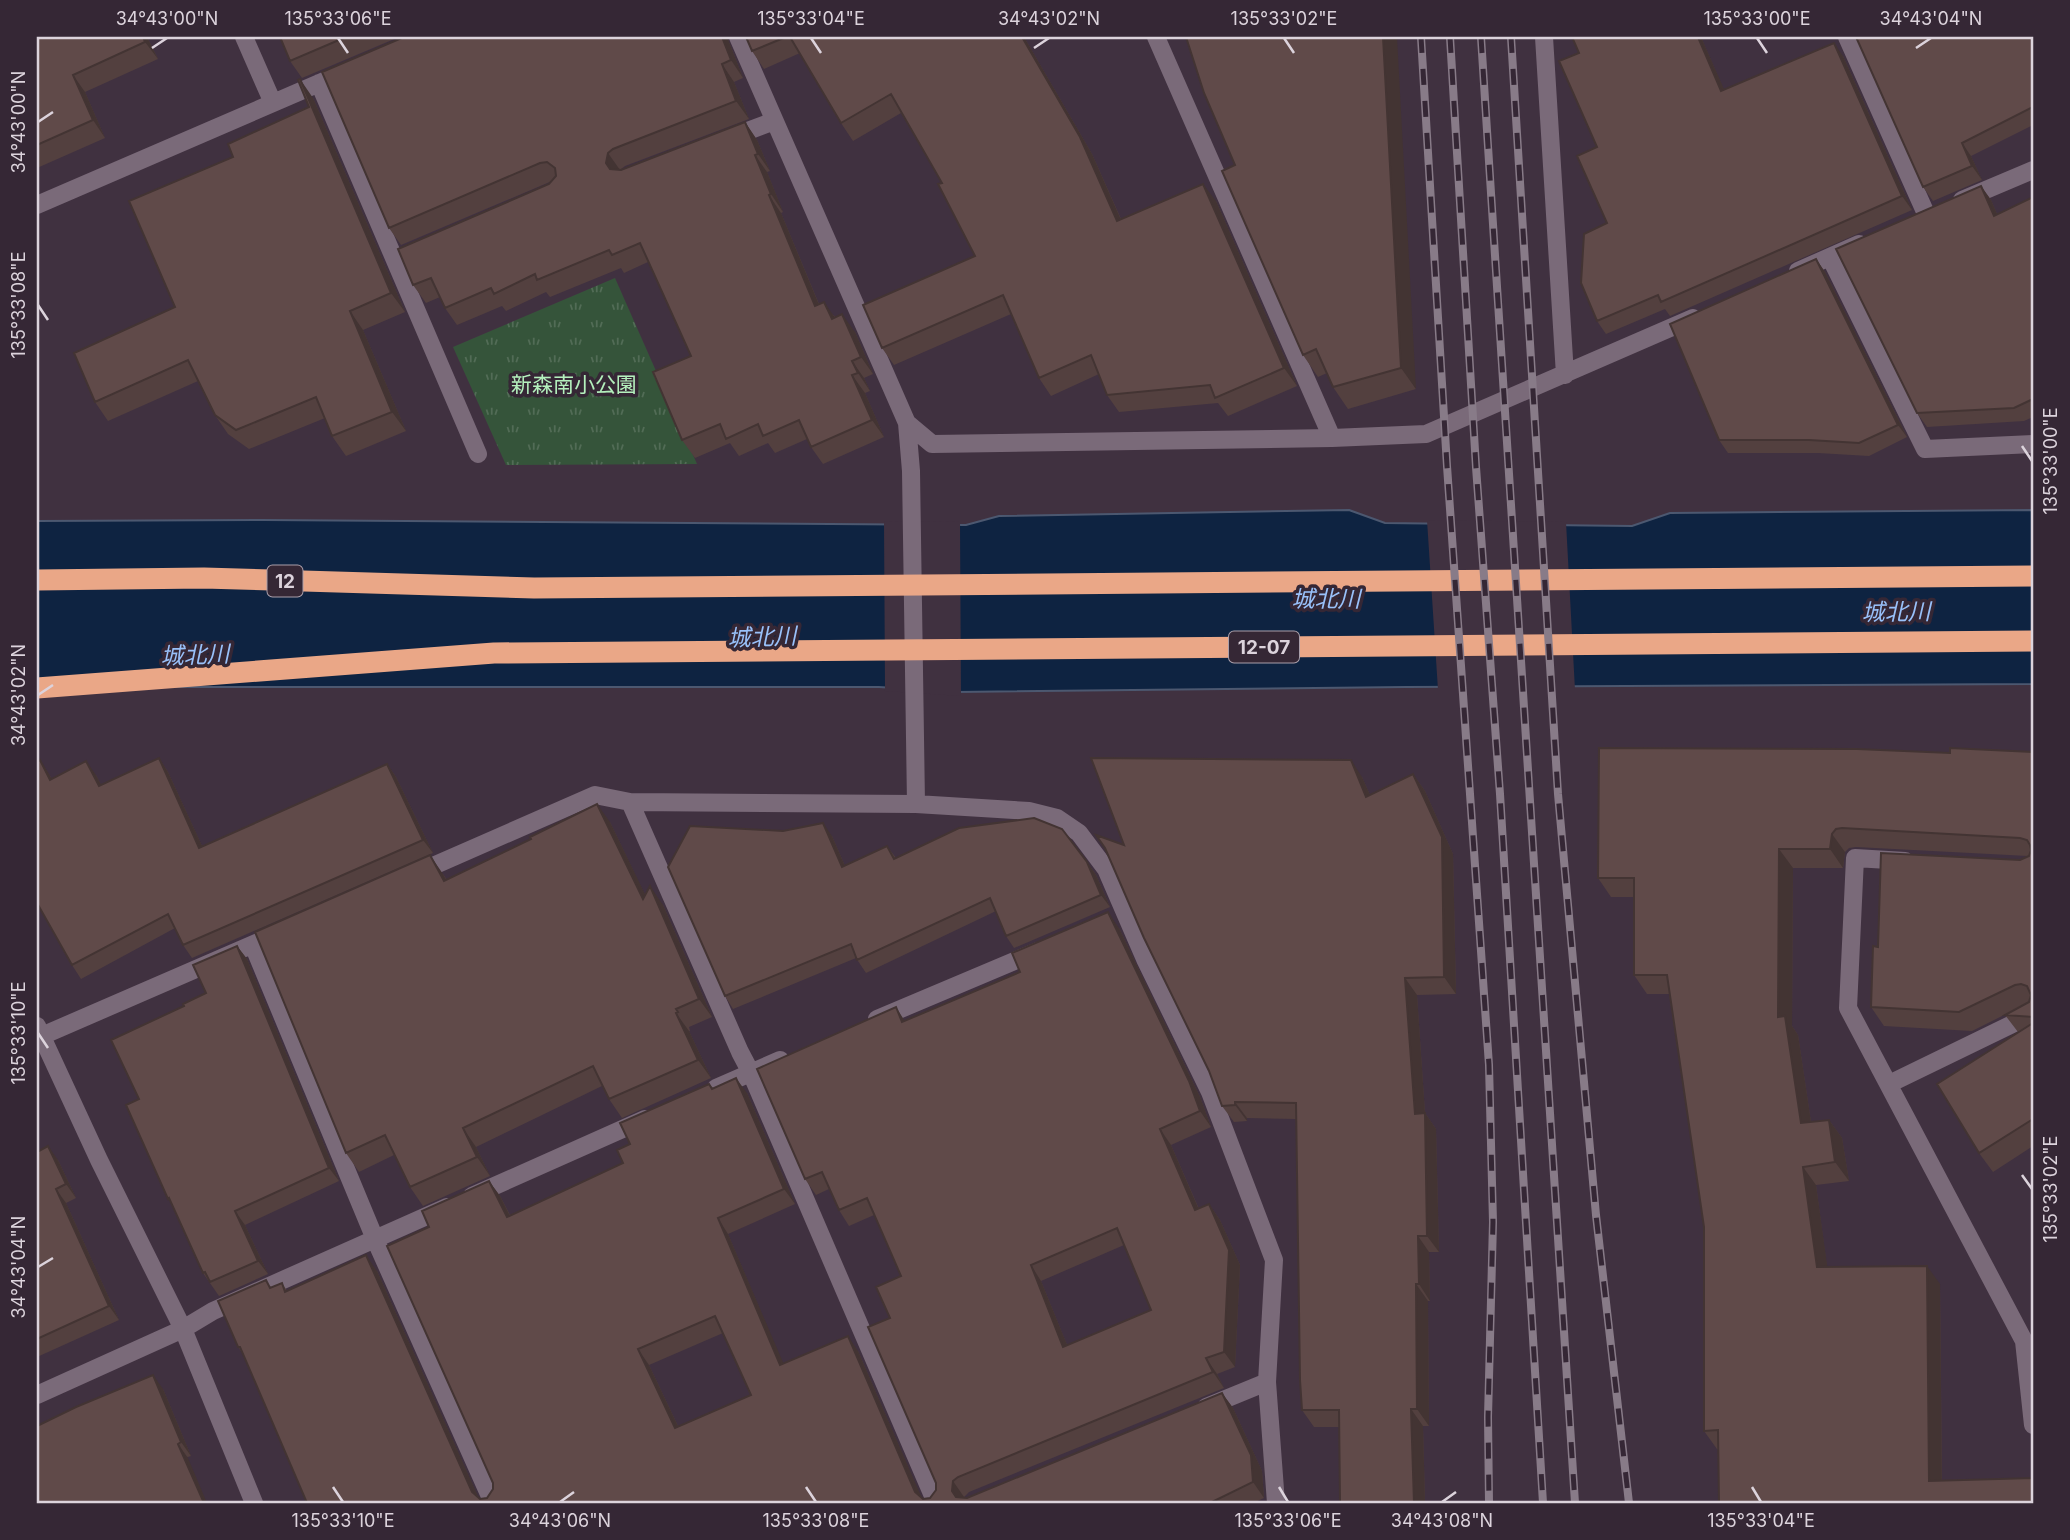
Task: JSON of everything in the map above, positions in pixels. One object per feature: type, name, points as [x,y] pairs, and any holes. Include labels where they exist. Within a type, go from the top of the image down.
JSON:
[{"type":"highway","name":"12","points":[[37,580],[204,578],[534,588],[2033,576]]},
{"type":"highway","name":"12-07","points":[[37,688],[494,653],[2033,641]]},
{"type":"street","points":[[244,37],[273,103]]},
{"type":"street","points":[[738,37],[907,423],[911,471],[916,804]]},
{"type":"street","points":[[1156,37],[1332,438]]},
{"type":"street","points":[[1544,37],[1565,375]]},
{"type":"street","points":[[1847,37],[1932,213],[2033,170]]},
{"type":"street","points":[[37,205],[367,63]]},
{"type":"street","points":[[319,83],[402,258],[478,454]]},
{"type":"street","points":[[714,144],[774,121]]},
{"type":"street","points":[[1779,279],[1878,236]]},
{"type":"street","points":[[1830,257],[1925,449],[2033,444]]},
{"type":"street","points":[[907,423],[932,444],[1426,435],[1704,313]]},
{"type":"street","points":[[405,878],[595,795],[630,802],[916,804],[1029,811],[1057,818],[1079,833],[1106,869],[1119,916],[1210,1092],[1274,1260],[1267,1382],[1276,1503]]},
{"type":"street","points":[[630,802],[751,1073],[936,1503]]},
{"type":"street","points":[[1923,862],[1854,858],[1849,1008],[2024,1341],[2033,1425]]},
{"type":"street","points":[[254,1503],[183,1329],[38,1033],[291,928]]},
{"type":"street","points":[[253,945],[374,1239],[493,1503]]},
{"type":"street","points":[[863,1025],[1050,945]]},
{"type":"street","points":[[1889,1084],[2033,1014]]},
{"type":"street","points":[[701,1095],[801,1052]]},
{"type":"street","points":[[37,1395],[183,1329],[213,1311],[663,1112]]},
{"type":"street","points":[[1190,1414],[1267,1382]]},
{"type":"green space","name":"新森南小公園","points":[[615,278],[697,464],[506,465],[453,347]]},
{"type":"water","name":"城北川","points":[[1349,510],[1385,523],[1632,526],[1670,513],[2033,510],[2033,684],[956,692],[879,687],[37,687],[37,521],[966,525],[999,516]]},
{"type":"pier","points":[[1427,520],[1566,522],[1575,690],[1438,690]]},
{"type":"pier","points":[[884,521],[960,522],[961,696],[885,691]]},
{"type":"building","points":[[37,37],[143,37],[145,42],[73,75],[93,120],[37,145]]},
{"type":"building","points":[[280,37],[346,37],[290,61]]},
{"type":"building","points":[[404,37],[722,37],[731,60],[722,64],[736,101],[613,149],[608,153],[606,163],[610,169],[621,170],[745,122],[758,154],[755,155],[771,194],[769,195],[815,306],[824,302],[832,319],[842,314],[861,357],[852,361],[858,373],[852,375],[872,420],[811,447],[799,420],[763,436],[758,424],[726,439],[720,424],[682,440],[653,372],[691,356],[640,243],[612,255],[609,250],[537,280],[535,274],[494,294],[491,288],[445,308],[431,278],[413,285],[398,249],[549,184],[556,176],[555,168],[547,162],[540,163],[389,228],[322,72]]},
{"type":"building","points":[[746,37],[786,37],[752,51]]},
{"type":"building","points":[[790,37],[1022,37],[1080,137],[1117,221],[1203,184],[1284,368],[1215,398],[1210,385],[1107,395],[1091,355],[1039,378],[1003,295],[882,348],[863,305],[975,256],[938,184],[942,183],[891,94],[841,123]]},
{"type":"building","points":[[1186,37],[1383,37],[1401,368],[1333,387],[1316,349],[1303,355],[1222,171],[1235,165],[1204,93]]},
{"type":"building","points":[[1572,37],[1698,37],[1721,91],[1834,43],[1902,196],[1661,302],[1658,295],[1597,321],[1581,283],[1584,234],[1607,223],[1577,156],[1597,147],[1559,61],[1579,53]]},
{"type":"building","points":[[1856,37],[2033,37],[2033,107],[1962,143],[1972,166],[1923,187]]},
{"type":"building","points":[[300,79],[391,293],[350,311],[392,412],[332,436],[316,397],[236,430],[215,415],[188,360],[95,402],[74,353],[175,307],[129,201],[233,157],[228,144],[309,107],[298,80]]},
{"type":"building","points":[[1981,186],[1994,216],[2033,197],[2033,399],[2014,408],[1917,413],[1836,249]]},
{"type":"building","points":[[1816,259],[1898,425],[1859,443],[1719,440],[1670,324]]},
{"type":"building","points":[[1599,748],[1857,749],[1950,753],[1950,748],[2033,752],[2033,1017],[2005,1015],[2029,1002],[2031,995],[2027,986],[2021,984],[1959,1012],[1871,1007],[1873,946],[1878,947],[1881,853],[2020,860],[2029,856],[2031,850],[2027,840],[1842,828],[1836,829],[1832,834],[1830,849],[1779,849],[1778,1017],[1785,1016],[1801,1123],[1829,1120],[1835,1162],[1803,1167],[1817,1267],[1927,1266],[1929,1481],[2033,1478],[2033,1503],[1719,1503],[1718,1430],[1704,1431],[1704,1227],[1667,975],[1634,975],[1634,878],[1598,878]]},
{"type":"building","points":[[159,758],[199,848],[387,764],[423,840],[183,945],[168,914],[72,965],[37,903],[37,762],[40,760],[50,780],[86,761],[99,786]]},
{"type":"building","points":[[1091,758],[1351,760],[1366,797],[1413,774],[1442,837],[1444,977],[1405,978],[1415,1114],[1425,1113],[1427,1236],[1418,1236],[1417,1409],[1411,1409],[1414,1503],[1340,1503],[1339,1410],[1302,1410],[1296,1103],[1235,1102],[1235,1105],[1222,1106],[1209,1071],[1144,938],[1105,848],[1096,835],[1124,845]]},
{"type":"building","points":[[597,804],[643,899],[650,886],[699,999],[676,1009],[698,1060],[609,1099],[593,1066],[463,1128],[477,1157],[410,1187],[385,1135],[346,1153],[255,932],[430,855],[444,881]]},
{"type":"building","points":[[1034,818],[1062,829],[1087,862],[1101,895],[1006,936],[990,898],[857,960],[851,944],[725,996],[668,867],[690,826],[783,831],[823,823],[842,867],[887,846],[894,859],[959,828]]},
{"type":"building","points":[[1108,912],[1189,1081],[1200,1111],[1160,1129],[1195,1210],[1209,1204],[1229,1250],[1224,1352],[1206,1358],[1213,1372],[958,1477],[953,1481],[952,1491],[956,1497],[967,1498],[1222,1393],[1251,1455],[1253,1482],[1210,1503],[307,1503],[218,1301],[266,1280],[270,1288],[282,1283],[285,1292],[366,1255],[472,1492],[480,1499],[487,1498],[493,1489],[493,1483],[387,1246],[429,1227],[422,1211],[489,1181],[507,1217],[623,1163],[617,1150],[630,1144],[620,1123],[709,1084],[712,1089],[736,1078],[784,1189],[718,1218],[780,1365],[848,1336],[915,1492],[923,1499],[930,1498],[936,1490],[936,1483],[868,1327],[890,1318],[876,1287],[901,1276],[867,1198],[839,1210],[822,1172],[805,1179],[757,1069],[896,1007],[902,1022],[1020,972],[1012,953]],"holes":[[[1117,1228],[1151,1310],[1063,1347],[1031,1265]],[[715,1316],[751,1395],[675,1428],[638,1349]]]},
{"type":"building","points":[[237,946],[329,1168],[235,1211],[258,1261],[210,1282],[205,1272],[203,1273],[126,1105],[139,1099],[111,1040],[206,993],[193,965]]},
{"type":"building","points":[[2033,1023],[2033,1119],[1979,1153],[1937,1084]]},
{"type":"building","points":[[48,1146],[66,1184],[56,1189],[109,1306],[37,1339],[37,1152]]},
{"type":"building","points":[[153,1375],[181,1442],[178,1444],[204,1503],[37,1503],[37,1426]]},
{"type":"railway","points":[[1421,37],[1447,466],[1489,1065],[1493,1222],[1488,1417],[1489,1503]]},
{"type":"railway","points":[[1450,37],[1543,1503]]},
{"type":"railway","points":[[1481,37],[1575,1503]]},
{"type":"railway","points":[[1511,37],[1558,794],[1596,1215],[1629,1503]]}]
